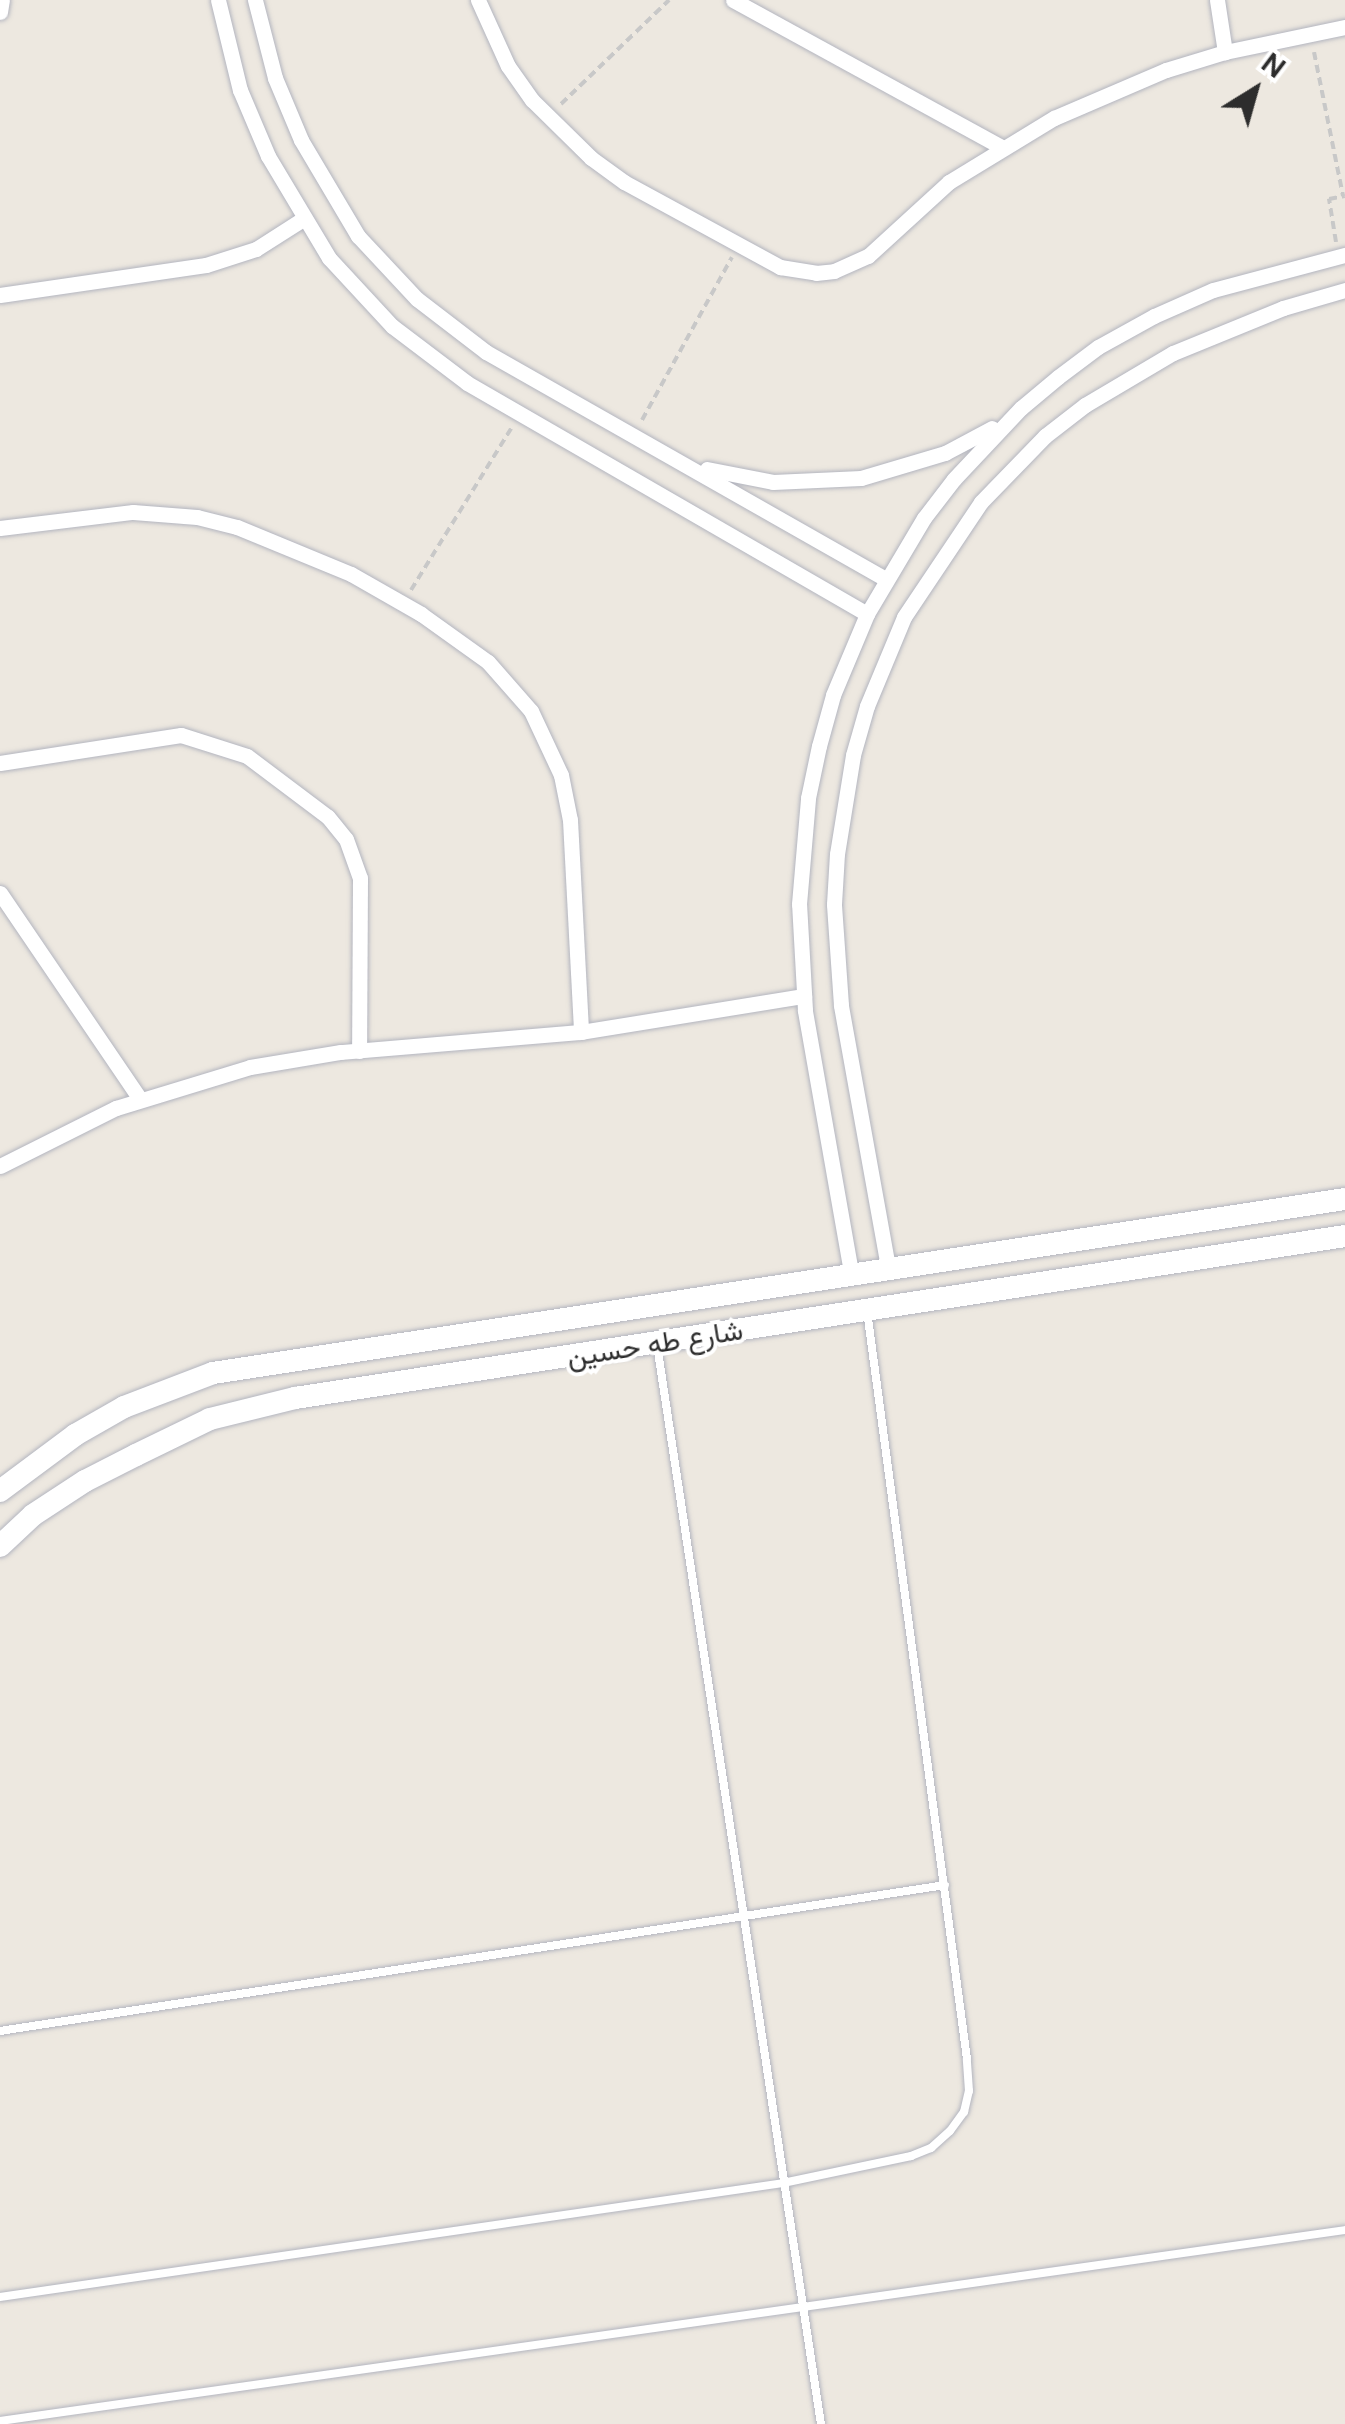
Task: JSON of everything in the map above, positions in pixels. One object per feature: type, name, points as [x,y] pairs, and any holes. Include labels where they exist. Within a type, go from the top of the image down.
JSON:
[{"type":"main road","name":"شارع طه حسين","points":[[0,1490],[75,1435],[124,1407],[213,1373],[1345,1198]]},
{"type":"main road","name":"شارع طه حسين","points":[[0,1546],[33,1515],[85,1481],[210,1419],[295,1398],[1345,1236]]},
{"type":"main road","points":[[856,1271],[867,1310]]},
{"type":"street","points":[[0,12],[2,0]]},
{"type":"street","points":[[218,0],[247,107],[303,218],[349,282],[392,326],[466,383],[867,614]]},
{"type":"street","points":[[256,0],[275,78],[301,140],[350,224],[416,299],[486,352],[885,579]]},
{"type":"street","points":[[478,0],[508,66],[548,118],[624,182],[798,272],[834,271],[868,256],[949,182],[1000,147],[1110,92],[1225,52],[1345,27]]},
{"type":"street","points":[[732,0],[1000,147]]},
{"type":"street","points":[[1218,0],[1225,52]]},
{"type":"street","points":[[0,295],[206,265],[256,248],[303,218]]},
{"type":"street","points":[[686,464],[773,482],[860,478],[945,453],[1020,408],[1098,348],[1154,316],[1214,290],[1342,256]]},
{"type":"street","points":[[888,1267],[841,1005],[834,904],[841,821],[853,755],[873,690],[904,617],[981,502],[1045,436],[1085,404],[1173,354],[1283,308],[1345,290]]},
{"type":"street","points":[[856,1271],[804,996],[799,904],[808,798],[834,695],[885,579],[954,479],[1020,408]]},
{"type":"street","points":[[0,528],[133,512],[198,516],[314,556],[403,603],[503,676],[531,711],[553,752],[570,820],[581,1032]]},
{"type":"street","points":[[0,762],[181,735],[247,756],[328,817],[346,839],[360,878],[360,1051]]},
{"type":"street","points":[[0,894],[140,1099]]},
{"type":"street","points":[[0,1166],[73,1126],[140,1099],[250,1066],[360,1051],[581,1032],[804,996]]},
{"type":"lane","points":[[0,2297],[783,2183],[932,2148],[964,2112],[967,2059],[867,1310]]},
{"type":"lane","points":[[656,1345],[821,2424]]},
{"type":"lane","points":[[0,2031],[945,1885]]},
{"type":"lane","points":[[0,2421],[1345,2230]]},
{"type":"path","points":[[548,118],[670,0]]},
{"type":"path","points":[[1310,32],[1344,196],[1328,202],[1342,256]]},
{"type":"path","points":[[633,435],[739,244]]},
{"type":"path","points":[[403,603],[521,414]]}]
